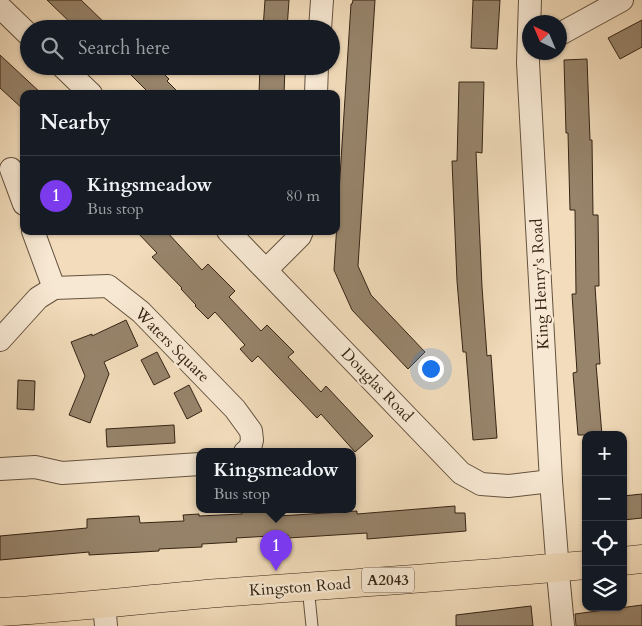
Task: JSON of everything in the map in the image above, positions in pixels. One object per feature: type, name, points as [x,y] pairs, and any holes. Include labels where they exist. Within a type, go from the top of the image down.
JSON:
[{"type":"main road","points":[[627,561],[642,559]]},
{"type":"main road","name":"Kingston Road","points":[[105,614],[308,587],[582,565]]},
{"type":"main road","name":"A2043","points":[[0,612],[34,610],[105,614]]},
{"type":"street","points":[[321,20],[322,0]]},
{"type":"street","name":"King Henry's Road","points":[[530,0],[531,15]]},
{"type":"street","points":[[567,30],[622,0]]},
{"type":"street","points":[[0,8],[20,27]]},
{"type":"street","name":"King Henry's Road","points":[[533,60],[552,482],[563,626]]},
{"type":"street","points":[[71,75],[87,90]]},
{"type":"street","points":[[316,90],[317,75]]},
{"type":"street","points":[[12,169],[20,192]]},
{"type":"street","points":[[0,340],[38,298],[54,288],[35,235]]},
{"type":"street","name":"Douglas Road","points":[[232,235],[461,473],[481,484],[508,486],[552,482]]},
{"type":"street","points":[[266,270],[300,235]]},
{"type":"street","name":"Waters Square","points":[[54,288],[108,286],[141,312],[235,409],[251,431],[251,448]]},
{"type":"street","points":[[0,469],[35,467],[62,473],[196,464]]},
{"type":"lane","points":[[308,587],[312,626]]},
{"type":"building","points":[[47,0],[81,0],[102,20],[68,20]]},
{"type":"building","points":[[265,0],[289,0],[288,20],[264,20]]},
{"type":"building","points":[[353,0],[375,0],[358,266],[371,295],[425,352],[408,369],[352,310],[334,270],[336,235],[340,235],[340,176]]},
{"type":"building","points":[[473,0],[500,0],[497,49],[471,48]]},
{"type":"building","points":[[642,20],[642,47],[620,59],[608,38]]},
{"type":"building","points":[[0,55],[38,90],[20,90],[20,106],[0,88]]},
{"type":"building","points":[[587,59],[590,140],[592,140],[593,215],[598,215],[599,286],[595,286],[600,364],[596,364],[602,431],[582,431],[582,435],[578,435],[573,373],[577,372],[572,294],[576,294],[575,210],[570,210],[564,60]]},
{"type":"building","points":[[131,75],[165,75],[169,79],[167,81],[176,90],[146,90]]},
{"type":"building","points":[[260,75],[285,75],[284,90],[259,90]]},
{"type":"building","points":[[459,82],[484,82],[482,153],[476,152],[487,356],[491,355],[497,438],[473,440],[466,352],[463,352],[457,281],[452,161],[457,161]]},
{"type":"building","points":[[140,235],[170,235],[202,270],[208,264],[235,291],[229,297],[261,331],[267,325],[294,352],[288,357],[321,392],[326,386],[373,436],[356,451],[356,448],[351,448],[321,414],[317,418],[258,356],[252,362],[240,349],[245,345],[215,312],[208,319],[195,306],[182,288],[152,257],[157,253]]},
{"type":"building","points":[[126,320],[138,346],[104,362],[109,374],[90,423],[69,415],[85,376],[71,342],[92,334],[92,336]]},
{"type":"building","points":[[157,352],[170,377],[154,385],[141,360]]},
{"type":"building","points":[[18,380],[35,381],[34,410],[17,409]]},
{"type":"building","points":[[189,385],[202,411],[187,419],[174,393]]},
{"type":"building","points":[[174,425],[175,443],[107,447],[106,429]]},
{"type":"building","points":[[642,494],[642,518],[627,520],[627,496]]},
{"type":"building","points":[[455,506],[455,513],[465,513],[466,531],[367,539],[367,533],[288,538],[288,535],[236,538],[237,542],[202,544],[202,547],[89,555],[89,552],[0,560],[0,536],[87,528],[87,519],[139,516],[140,523],[184,521],[183,515],[199,514],[199,516],[279,513],[279,516],[356,513],[357,511],[357,514]]},
{"type":"building","points":[[642,605],[642,626],[576,626],[575,614],[597,611],[627,611],[627,607]]},
{"type":"building","points":[[531,606],[533,626],[456,626],[456,615]]},
{"type":"place","name":"Kingsmeadow","points":[[276,571]]}]
